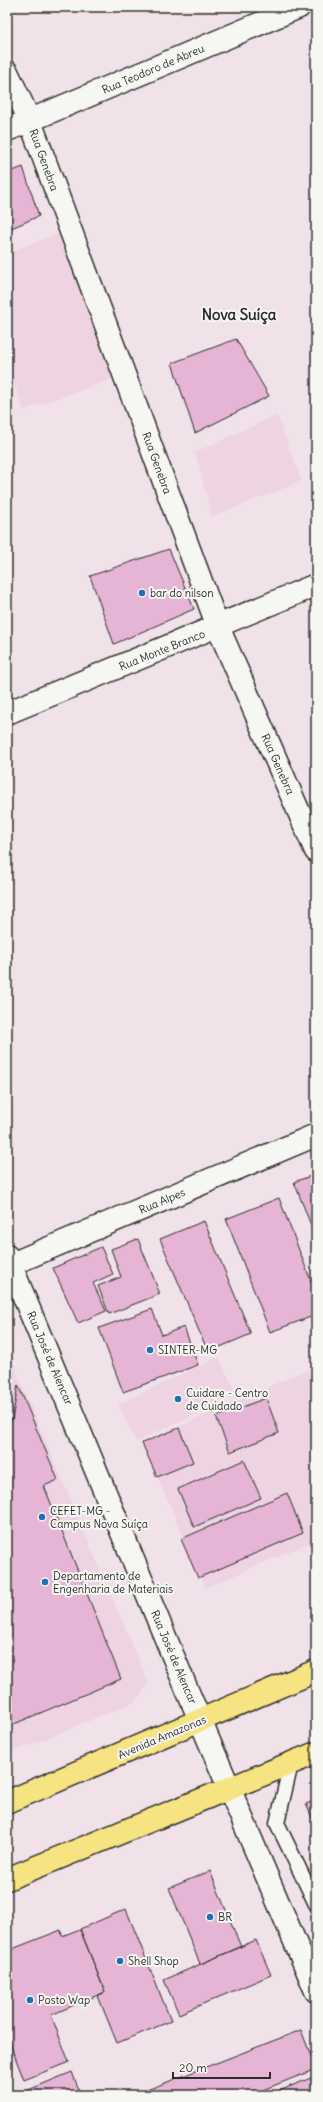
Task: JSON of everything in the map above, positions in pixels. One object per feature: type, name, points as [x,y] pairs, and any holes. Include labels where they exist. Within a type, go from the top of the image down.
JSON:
[{"type":"main road","name":"Avenida Amazonas","points":[[7,1802],[316,1671]]},
{"type":"main road","points":[[7,1879],[231,1789],[316,1753]]},
{"type":"street","name":"Rua Teodoro de Abreu","points":[[7,130],[299,7]]},
{"type":"street","name":"Rua Genebra","points":[[7,72],[30,121],[218,627],[316,851]]},
{"type":"street","name":"Rua Monte Branco","points":[[7,714],[316,585]]},
{"type":"street","name":"Rua Alpes","points":[[8,1262],[316,1135]]},
{"type":"street","name":"Rua José de Alencar","points":[[8,1262],[200,1720],[231,1789],[316,1991]]},
{"type":"lane","points":[[291,1764],[277,1824],[316,1904]]},
{"type":"shaded area","points":[[61,232],[113,379],[24,410],[7,366],[7,253]]},
{"type":"shaded area","points":[[277,415],[302,481],[212,517],[195,452]]},
{"type":"shaded area","name":"CEFET-MG - Campus Nova Suíça","points":[[7,1350],[149,1684],[135,1702],[7,1755]]},
{"type":"shaded area","name":"Cuidare - Centro de Cuidado","points":[[219,1357],[237,1395],[136,1442],[118,1404]]},
{"type":"shaded area","points":[[308,1369],[316,1385],[316,1540],[206,1588],[142,1443]]},
{"type":"building","points":[[23,167],[39,216],[7,230],[7,173]]},
{"type":"building","points":[[236,339],[269,396],[195,433],[172,363]]},
{"type":"building","name":"bar do nilson","points":[[169,549],[194,609],[114,644],[90,576]]},
{"type":"building","points":[[316,1174],[316,1238],[294,1182]]},
{"type":"building","points":[[279,1198],[316,1294],[316,1315],[270,1332],[226,1219]]},
{"type":"building","points":[[204,1221],[251,1334],[208,1352],[160,1239]]},
{"type":"building","points":[[138,1239],[160,1294],[109,1314],[98,1286],[121,1277],[111,1249]]},
{"type":"building","points":[[101,1247],[113,1274],[93,1283],[106,1311],[78,1323],[53,1268]]},
{"type":"building","name":"SINTER-MG","points":[[152,1309],[162,1335],[184,1327],[198,1365],[123,1392],[99,1328]]},
{"type":"building","name":"CEFET-MG - Campus Nova Suíça","points":[[18,1385],[58,1480],[44,1486],[121,1679],[7,1727],[7,1422],[12,1420]]},
{"type":"building","points":[[266,1398],[279,1433],[230,1452],[216,1417]]},
{"type":"building","points":[[179,1428],[193,1462],[157,1477],[142,1443]]},
{"type":"building","points":[[244,1460],[261,1498],[194,1527],[178,1489]]},
{"type":"building","points":[[287,1493],[303,1533],[198,1578],[181,1539]]},
{"type":"building","points":[[316,1800],[316,1827],[306,1804]]},
{"type":"building","points":[[210,1871],[241,1947],[200,1964],[169,1888]]},
{"type":"building","name":"Shell Shop","points":[[126,1909],[171,2021],[117,2043],[98,1996],[105,1992],[80,1929]]},
{"type":"building","points":[[80,1929],[105,1992],[51,2015],[69,2062],[24,2080],[7,2036],[7,1951],[61,1930],[62,1936]]},
{"type":"building","points":[[256,1940],[271,1975],[179,2014],[164,1980]]},
{"type":"building","points":[[301,2030],[316,2069],[250,2095],[134,2095]]},
{"type":"building","points":[[72,2072],[81,2095],[16,2095]]},
{"type":"building","points":[[311,2078],[316,2095],[269,2095]]},
{"type":"place","name":"bar do nilson","points":[[142,593]]},
{"type":"place","name":"SINTER-MG","points":[[150,1350]]},
{"type":"place","name":"Cuidare - Centro de Cuidado","points":[[178,1399]]},
{"type":"place","name":"CEFET-MG - Campus Nova Suíça","points":[[42,1517]]},
{"type":"place","name":"Departamento de Engenharia de Materiais","points":[[45,1582]]},
{"type":"place","name":"BR","points":[[210,1917]]},
{"type":"place","name":"Shell Shop","points":[[120,1961]]},
{"type":"place","name":"Posto Wap","points":[[30,2000]]},
{"type":"district","name":"Nova Suíça","points":[[239,315]]}]
